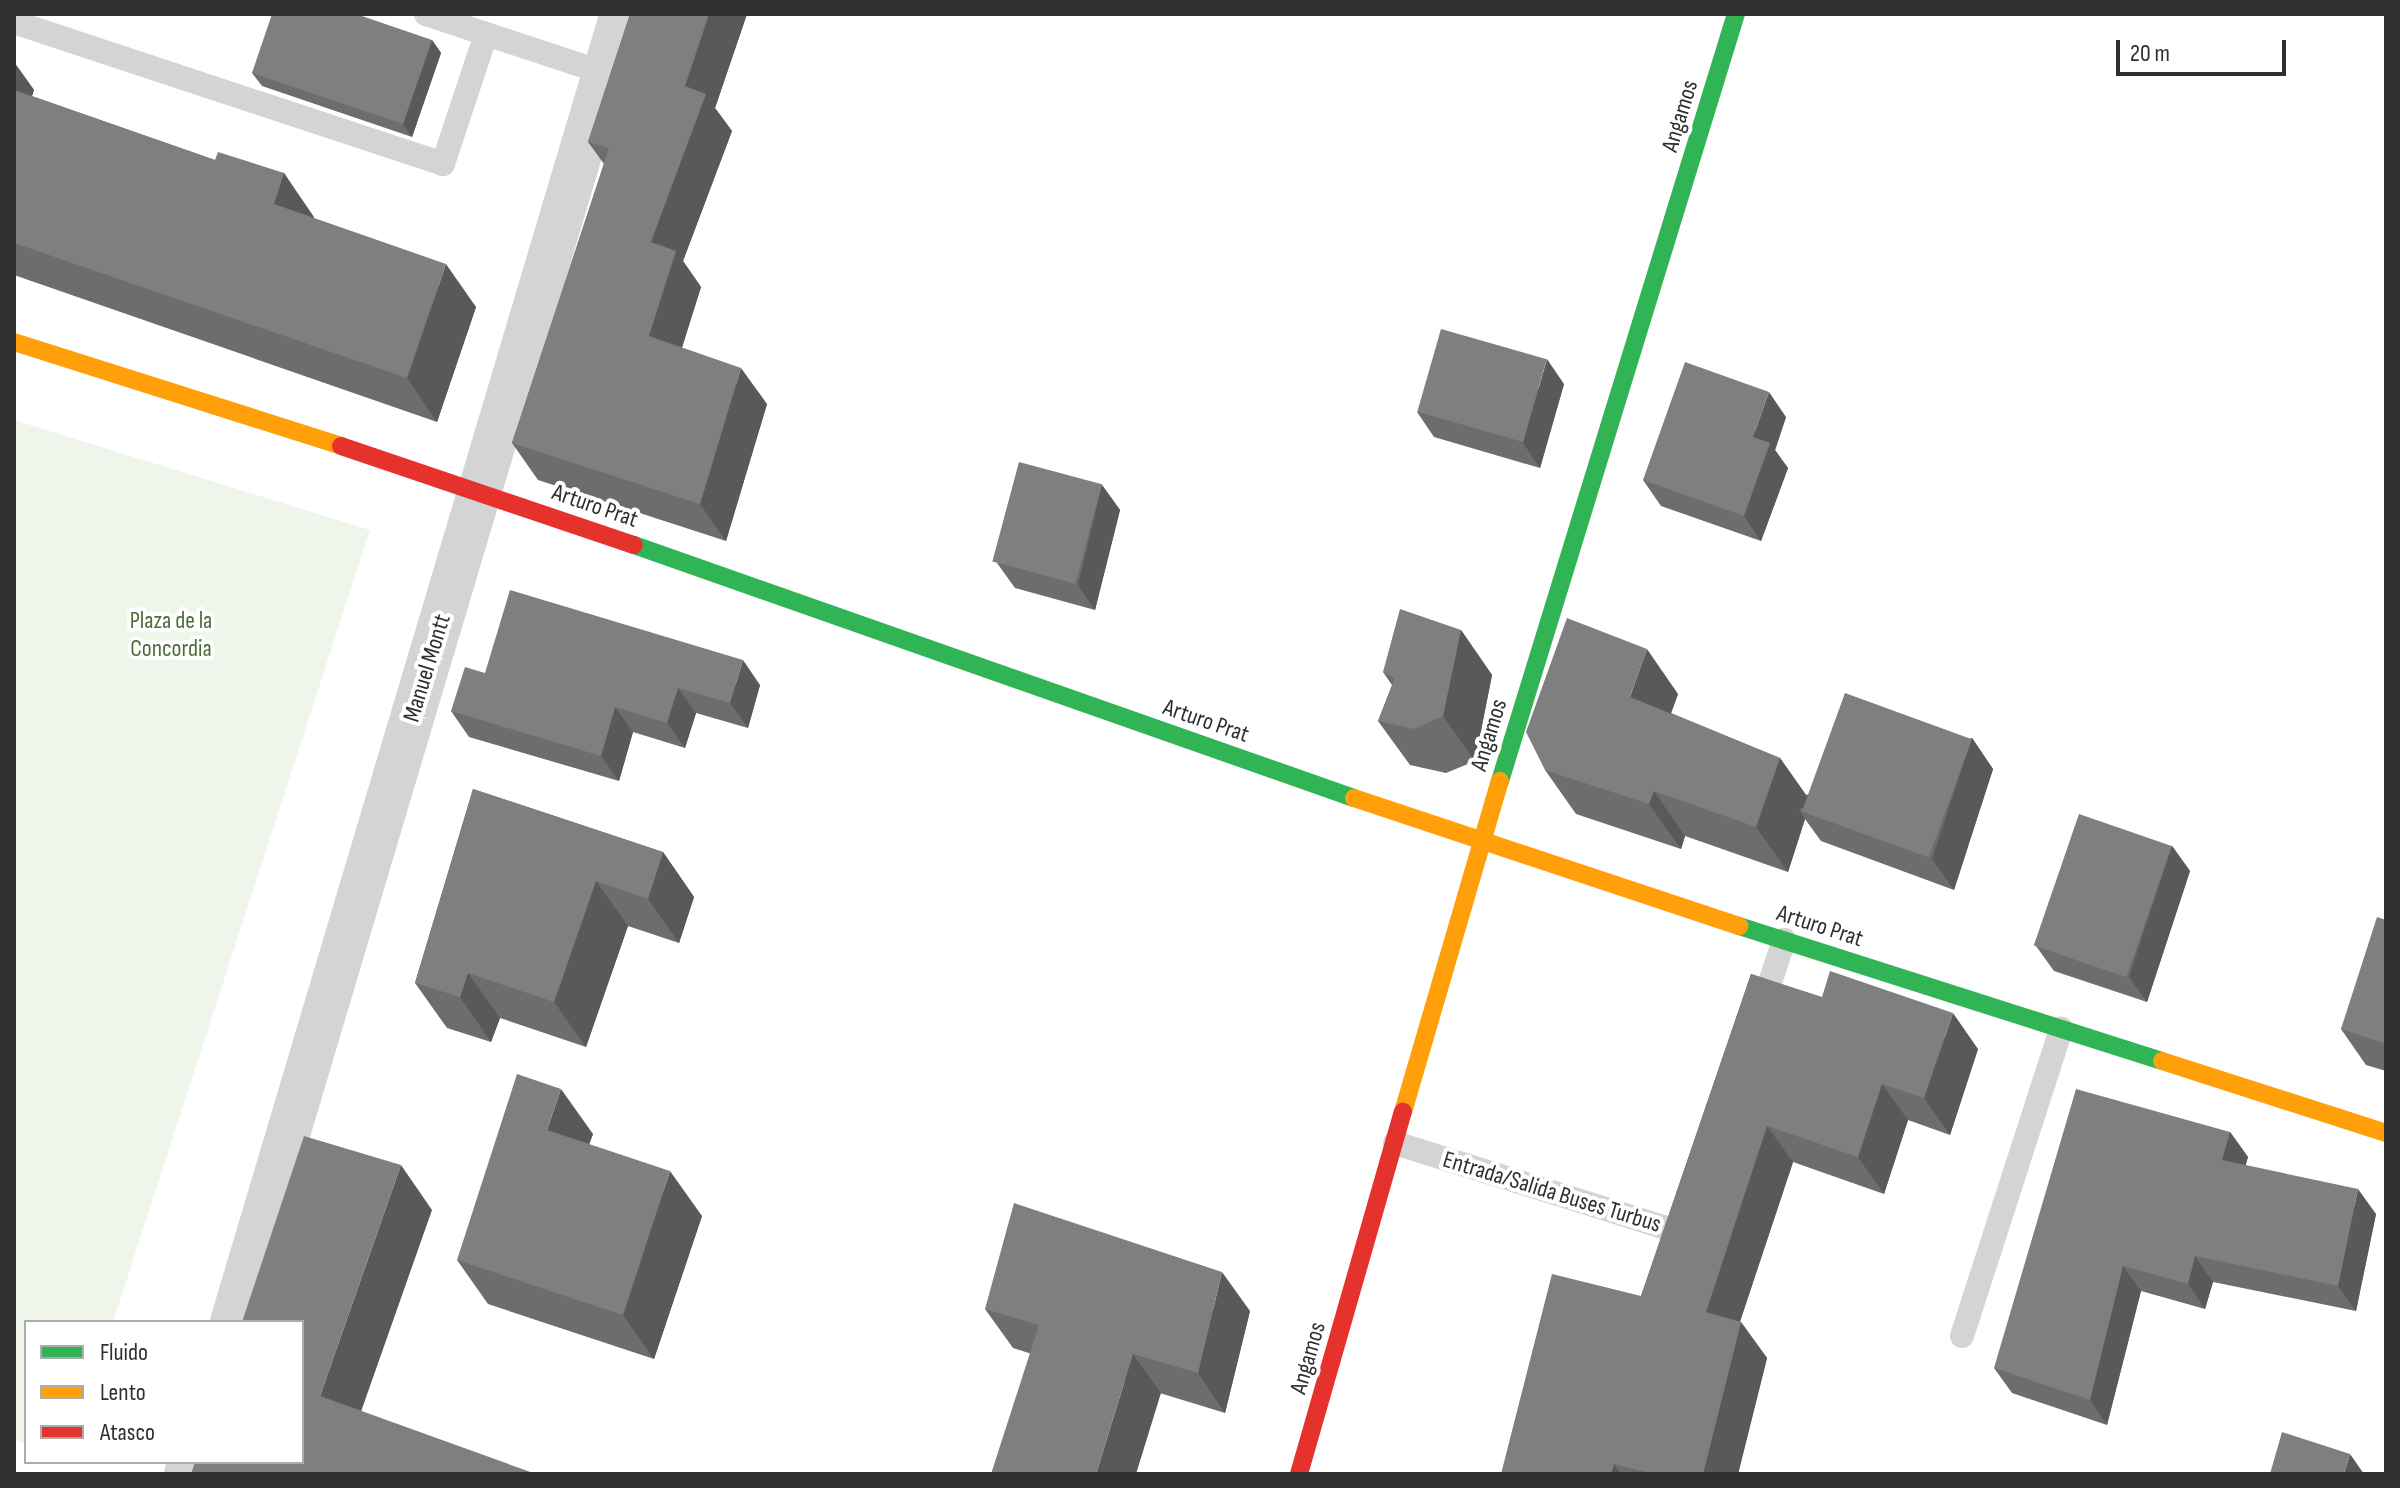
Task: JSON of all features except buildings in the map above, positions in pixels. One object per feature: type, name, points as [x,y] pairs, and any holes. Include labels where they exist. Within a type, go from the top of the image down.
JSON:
[{"type":"main road","name":"Angamos","points":[[1299,1474],[1481,843],[1736,14]]},
{"type":"main road","name":"Arturo Prat","points":[[14,342],[480,491],[1481,843],[2386,1133]]},
{"type":"street","name":"Manuel Montt","points":[[233,1320],[622,14]]},
{"type":"lane","points":[[426,14],[604,73]]},
{"type":"lane","points":[[14,22],[443,164],[486,34]]},
{"type":"lane","points":[[1754,1032],[1784,940]]},
{"type":"lane","points":[[1962,1336],[2061,1029]]},
{"type":"lane","name":"Entrada/Salida Buses Turbus","points":[[1395,1143],[1688,1235],[1698,1206]]},
{"type":"green space","name":"Plaza de la Concordia","points":[[14,420],[370,530],[114,1320],[24,1320],[24,1443],[14,1440]]},
{"type":"traffic: fast","points":[[1500,781],[1736,14]]},
{"type":"traffic: fast","points":[[634,545],[1354,798]]},
{"type":"traffic: fast","points":[[1739,926],[2162,1061]]},
{"type":"traffic: slow","points":[[14,342],[341,446]]},
{"type":"traffic: slow","points":[[1403,1112],[1500,781]]},
{"type":"traffic: slow","points":[[1354,798],[1739,926]]},
{"type":"traffic: slow","points":[[2162,1061],[2386,1133]]},
{"type":"traffic: jam","points":[[341,446],[634,545]]},
{"type":"traffic: jam","points":[[1299,1474],[1403,1112]]}]
